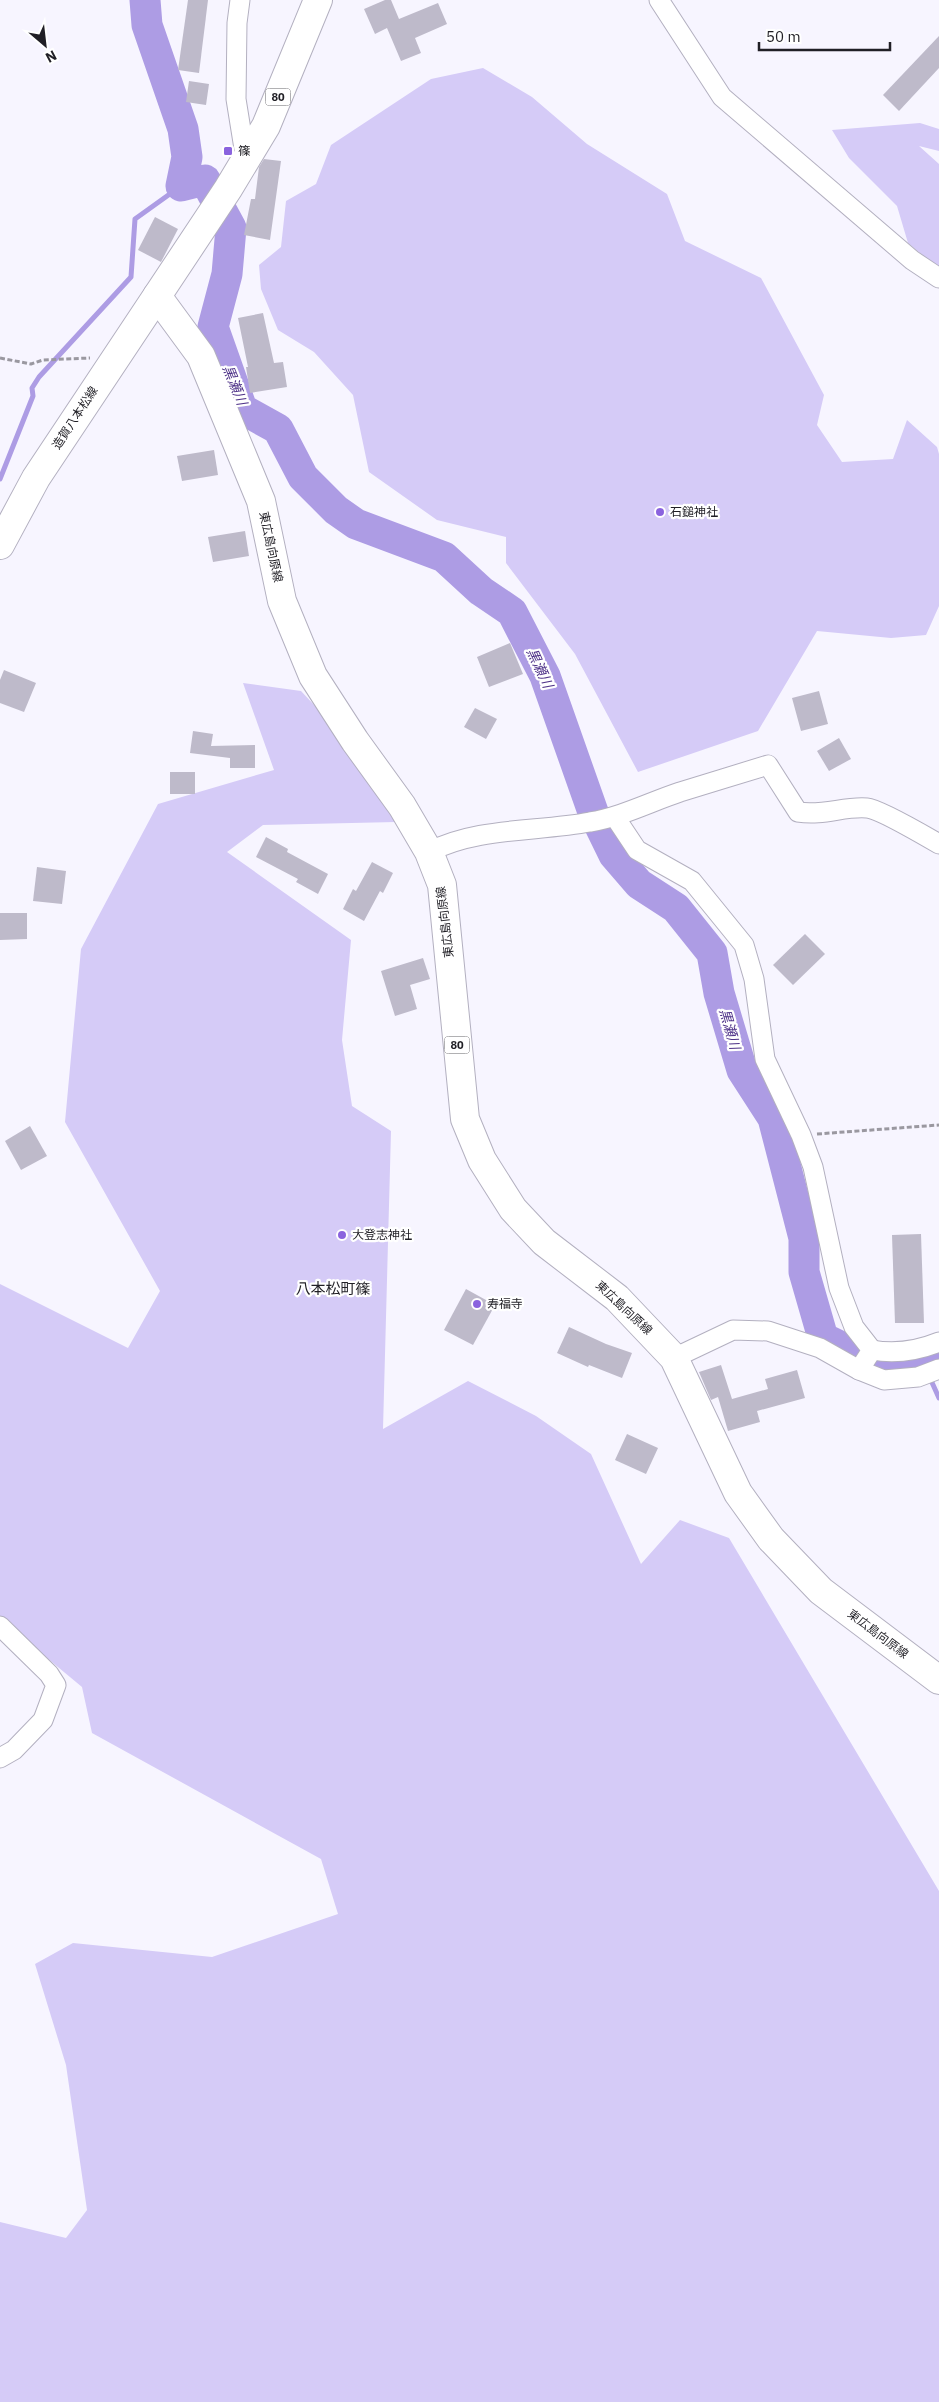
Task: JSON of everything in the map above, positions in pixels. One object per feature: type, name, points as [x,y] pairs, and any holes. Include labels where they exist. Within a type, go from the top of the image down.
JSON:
[{"type":"main road","name":"80","points":[[157,296],[246,161],[266,126],[318,0]]},
{"type":"main road","name":"造賀八本松線","points":[[0,545],[36,478],[157,296]]},
{"type":"main road","name":"東広島向原線","points":[[157,296],[202,356],[239,446],[261,501],[282,601],[313,676],[355,741],[402,806],[429,852],[442,885],[464,1119],[482,1160],[513,1209],[544,1242],[616,1298],[674,1358],[738,1493],[771,1539],[821,1591],[939,1680]]},
{"type":"street","points":[[240,0],[237,23],[236,99],[246,161]]},
{"type":"street","points":[[659,0],[722,97],[912,260],[939,278]]},
{"type":"street","points":[[429,852],[446,843],[507,832],[603,819],[768,766],[798,812],[815,815],[868,808],[921,833],[939,844]]},
{"type":"street","points":[[603,819],[637,850],[692,881],[744,945],[754,979],[765,1059],[802,1135],[813,1167],[839,1288],[866,1360],[884,1380],[918,1377],[939,1369]]},
{"type":"street","points":[[674,1358],[733,1330],[768,1330],[820,1348],[866,1360],[891,1353],[924,1348],[939,1342]]},
{"type":"street","points":[[0,1626],[49,1674],[56,1685],[43,1720],[14,1750],[0,1758]]},
{"type":"path","points":[[0,358],[31,364],[43,360],[115,357]]},
{"type":"path","points":[[802,1135],[939,1124]]},
{"type":"shaded area","points":[[483,68],[532,97],[587,144],[667,194],[685,241],[761,278],[824,395],[817,425],[842,462],[893,459],[907,420],[937,447],[939,454],[939,606],[926,635],[891,638],[817,631],[758,731],[638,772],[575,654],[506,563],[506,537],[437,520],[369,472],[353,395],[314,352],[278,330],[261,289],[259,265],[281,247],[286,201],[316,184],[331,145],[431,79]]},
{"type":"shaded area","points":[[920,123],[939,129],[939,151],[919,146],[939,164],[939,269],[908,243],[897,206],[849,158],[832,130]]},
{"type":"shaded area","points":[[243,683],[301,691],[330,722],[396,822],[263,825],[227,852],[351,940],[342,1040],[352,1106],[391,1131],[383,1429],[468,1381],[536,1416],[591,1454],[641,1564],[680,1520],[729,1538],[939,1891],[939,2402],[0,2402],[0,2222],[66,2238],[87,2210],[66,2065],[35,1964],[73,1943],[212,1957],[338,1914],[321,1859],[92,1733],[82,1687],[0,1619],[0,1284],[128,1348],[160,1291],[65,1122],[81,949],[158,804],[274,770]]},
{"type":"building","points":[[188,0],[208,0],[199,73],[178,70]]},
{"type":"building","points":[[385,0],[391,0],[399,19],[438,3],[447,24],[415,38],[421,53],[401,61],[387,28],[375,34],[364,9]]},
{"type":"building","points":[[939,36],[939,68],[899,111],[883,95]]},
{"type":"building","points":[[189,81],[209,84],[206,105],[186,102]]},
{"type":"building","points":[[264,159],[281,161],[270,240],[244,235],[251,199],[255,199],[259,167]]},
{"type":"building","points":[[155,217],[178,229],[161,262],[138,250]]},
{"type":"building","points":[[263,313],[274,363],[283,362],[287,387],[250,393],[246,367],[248,367],[238,318]]},
{"type":"building","points":[[214,450],[218,475],[182,481],[177,456]]},
{"type":"building","points":[[245,531],[249,556],[213,562],[208,537]]},
{"type":"building","points":[[510,643],[523,674],[489,687],[477,657]]},
{"type":"building","points":[[4,670],[36,683],[24,712],[0,703],[0,680]]},
{"type":"building","points":[[819,691],[828,724],[801,731],[792,698]]},
{"type":"building","points":[[475,708],[497,719],[486,739],[464,727]]},
{"type":"building","points":[[193,731],[213,734],[211,746],[255,745],[255,768],[230,768],[230,758],[190,753]]},
{"type":"building","points":[[839,738],[851,759],[829,771],[817,751]]},
{"type":"building","points":[[170,772],[195,772],[195,794],[170,794]]},
{"type":"building","points":[[266,837],[288,849],[287,852],[328,874],[318,894],[296,882],[298,879],[256,857]]},
{"type":"building","points":[[372,862],[393,873],[383,893],[380,891],[364,921],[343,909],[353,889],[356,891]]},
{"type":"building","points":[[37,867],[66,871],[62,904],[33,901]]},
{"type":"building","points":[[0,913],[27,913],[27,939],[0,940]]},
{"type":"building","points":[[805,934],[825,954],[793,985],[773,965]]},
{"type":"building","points":[[423,958],[430,979],[410,985],[417,1009],[395,1016],[381,971]]},
{"type":"building","points":[[30,1126],[47,1156],[21,1170],[5,1141]]},
{"type":"building","points":[[921,1234],[924,1323],[895,1323],[892,1235]]},
{"type":"building","points":[[466,1289],[495,1305],[473,1345],[444,1330]]},
{"type":"building","points":[[569,1327],[606,1344],[632,1353],[622,1378],[589,1365],[588,1367],[557,1353]]},
{"type":"building","points":[[721,1365],[732,1399],[768,1389],[765,1379],[797,1370],[805,1398],[757,1411],[760,1422],[728,1431],[718,1397],[711,1400],[699,1372]]},
{"type":"building","points":[[627,1434],[658,1448],[646,1474],[615,1460]]},
{"type":"waterway","name":"黒瀬川","points":[[145,0],[147,25],[183,129],[187,157],[181,186],[205,180],[231,228],[227,274],[213,327],[242,409],[278,429],[303,477],[336,510],[356,524],[444,557],[481,591],[512,612],[545,676],[593,812],[614,855],[639,884],[676,908],[712,953],[719,993],[742,1070],[773,1118],[804,1238],[804,1272],[823,1338],[877,1364],[921,1358],[939,1351]]},
{"type":"waterway","points":[[0,479],[33,396],[32,388],[39,377],[131,277],[135,219],[181,186]]},
{"type":"waterway","points":[[921,1358],[939,1398]]},
{"type":"place","name":"篠","points":[[228,151]]},
{"type":"place","name":"石鎚神社","points":[[660,512]]},
{"type":"place","name":"大登志神社","points":[[342,1235]]},
{"type":"place","name":"寿福寺","points":[[477,1304]]},
{"type":"district","name":"八本松町篠","points":[[333,1289]]}]
